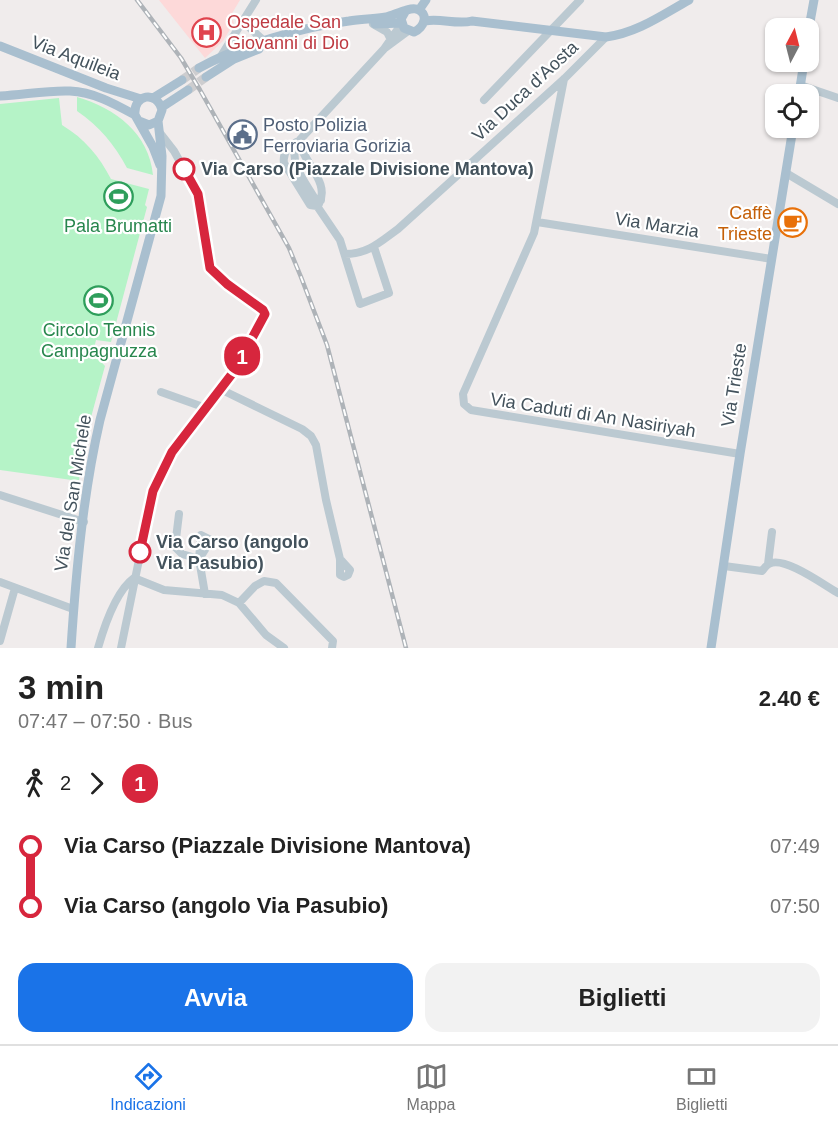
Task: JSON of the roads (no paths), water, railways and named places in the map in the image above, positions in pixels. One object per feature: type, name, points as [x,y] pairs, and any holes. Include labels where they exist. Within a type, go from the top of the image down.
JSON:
[{"type":"main road","points":[[206,77],[234,59],[286,39],[332,28],[371,24],[419,30],[426,0]]},
{"type":"main road","points":[[199,68],[220,56],[264,41],[329,25],[405,12],[411,8],[433,20],[472,21],[606,37],[636,30],[689,0]]},
{"type":"main road","points":[[811,18],[814,0]]},
{"type":"main road","points":[[405,12],[402,15],[405,27]]},
{"type":"main road","name":"Via Aquileia","points":[[0,46],[106,88],[141,99]]},
{"type":"main road","points":[[137,118],[135,106],[141,99],[153,98],[182,80]]},
{"type":"main road","points":[[162,107],[188,90]]},
{"type":"main road","points":[[0,96],[70,91],[83,93],[103,98],[149,124],[158,121],[162,114],[159,101],[153,98]]},
{"type":"main road","name":"Via del San Michele","points":[[137,118],[153,147],[162,170]]},
{"type":"main road","name":"Via del San Michele","points":[[71,648],[73,609],[92,453],[161,196],[162,170],[158,121]]},
{"type":"main road","name":"Via Trieste","points":[[711,648],[791,138]]},
{"type":"street","points":[[220,56],[256,0]]},
{"type":"street","points":[[484,100],[580,0]]},
{"type":"street","points":[[246,18],[250,28],[264,41]]},
{"type":"street","points":[[371,24],[387,32],[390,38]]},
{"type":"street","points":[[384,49],[390,38],[405,27]]},
{"type":"street","points":[[345,254],[357,254],[374,247],[389,293],[360,304],[345,254],[295,163],[294,148],[405,27]]},
{"type":"street","name":"Via Duca d'Aosta","points":[[374,247],[398,229],[564,79],[606,37]]},
{"type":"street","name":"Via Caduti di An Nasiriyah","points":[[564,79],[537,222],[530,243],[463,394],[464,404],[471,410],[740,454]]},
{"type":"street","points":[[819,94],[838,98]]},
{"type":"street","points":[[120,648],[153,491],[172,452],[235,370],[265,314],[210,268],[198,194],[174,151],[160,133]]},
{"type":"street","points":[[300,140],[305,156],[321,185],[319,203]]},
{"type":"street","points":[[786,173],[838,204]]},
{"type":"street","name":"Via Marzia","points":[[537,222],[772,259]]},
{"type":"street","points":[[220,389],[302,429],[311,436],[316,445],[340,559]]},
{"type":"street","points":[[161,392],[205,410]]},
{"type":"street","points":[[0,495],[84,522]]},
{"type":"street","points":[[179,514],[175,547],[182,554],[199,559],[205,594]]},
{"type":"street","points":[[724,566],[762,571],[768,564],[772,532]]},
{"type":"street","points":[[768,564],[778,562],[788,564],[838,593]]},
{"type":"street","points":[[134,578],[164,590],[222,595],[239,603],[266,635],[284,648]]},
{"type":"street","points":[[98,648],[118,597],[125,584],[134,578]]},
{"type":"street","points":[[239,603],[264,580],[276,583],[333,641],[332,648]]},
{"type":"street","points":[[0,582],[73,609]]},
{"type":"street","points":[[0,640],[15,588]]},
{"type":"tunnel","points":[[182,80],[199,68]]},
{"type":"tunnel","points":[[188,90],[206,77]]},
{"type":"railway","points":[[137,0],[181,58],[289,248],[327,345],[406,648]]},
{"type":"place","name":"Ospedale San Giovanni di Dio","points":[[206,32]]},
{"type":"place","name":"Posto Polizia Ferroviaria Gorizia","points":[[242,135]]},
{"type":"place","name":"Via Carso (Piazzale Divisione Mantova)","points":[[184,169]]},
{"type":"place","name":"Pala Brumatti","points":[[118,197]]},
{"type":"place","name":"Caffè Trieste","points":[[793,223]]},
{"type":"place","name":"Circolo Tennis Campagnuzza","points":[[99,301]]},
{"type":"place","name":"Via Carso (angolo Via Pasubio)","points":[[140,552]]}]
